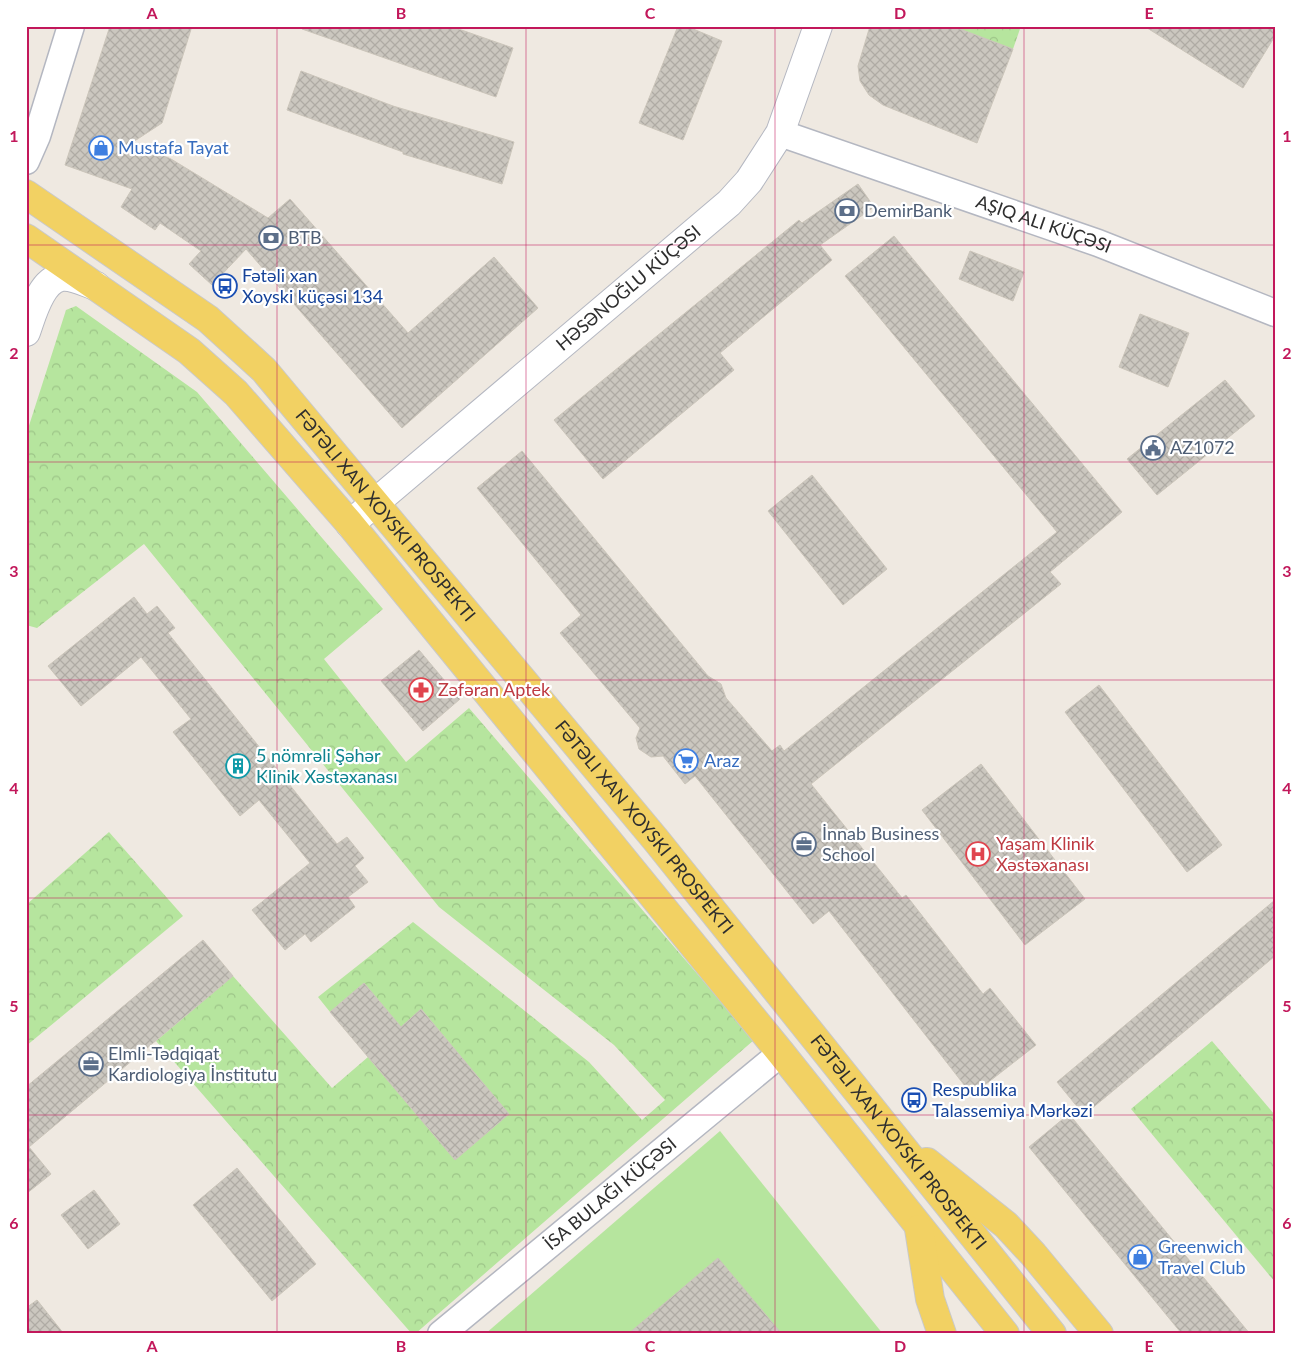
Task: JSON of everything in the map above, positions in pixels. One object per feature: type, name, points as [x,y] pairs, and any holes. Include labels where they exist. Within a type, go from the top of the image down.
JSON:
[{"type":"main road","name":"FƏTƏLI XAN XOYSKI PROSPEKTI","points":[[26,194],[178,297],[242,348],[264,370],[662,847],[1052,1334]]},
{"type":"main road","name":"FƏTƏLI XAN XOYSKI PROSPEKTI","points":[[26,238],[189,350],[236,393],[350,524],[781,1053],[1006,1334]]},
{"type":"main road","points":[[897,1141],[966,1192],[1006,1225],[1034,1254],[1099,1334]]},
{"type":"main road","points":[[919,1227],[930,1299],[942,1334]]},
{"type":"street","points":[[26,161],[37,136],[71,26]]},
{"type":"street","name":"HƏSƏNOĞLU KÜÇƏSI","points":[[350,524],[729,203],[749,181],[780,133],[818,26]]},
{"type":"street","points":[[780,133],[1098,243],[1275,314]]},
{"type":"street","points":[[28,322],[38,301],[53,281],[61,277],[70,278],[96,286]]},
{"type":"street","points":[[441,1334],[781,1053]]},
{"type":"green space","points":[[952,26],[1021,26],[1013,49]]},
{"type":"green space","points":[[76,306],[197,392],[383,609],[324,659],[406,762],[469,708],[754,1040],[415,1334],[412,1334],[156,1041],[233,976],[332,1088],[368,1057],[455,1160],[509,1114],[422,1010],[401,1027],[364,983],[330,1012],[318,997],[413,922],[589,1062],[642,1120],[665,1100],[614,1045],[439,907],[144,544],[37,628],[26,625],[26,435],[66,310]]},
{"type":"green space","points":[[109,832],[183,916],[26,1046],[26,905]]},
{"type":"green space","points":[[1212,1041],[1275,1115],[1275,1282],[1131,1109]]},
{"type":"green space","points":[[720,1131],[883,1334],[485,1334]]},
{"type":"building","points":[[110,26],[192,26],[162,123],[133,142],[171,159],[268,218],[290,199],[408,333],[494,257],[538,308],[402,428],[246,249],[212,285],[189,264],[201,251],[160,223],[155,230],[121,207],[132,189],[65,165]]},
{"type":"building","points":[[302,26],[450,26],[513,48],[496,97],[302,29]]},
{"type":"building","points":[[678,26],[686,26],[722,41],[683,140],[639,123]]},
{"type":"building","points":[[870,26],[952,26],[1013,49],[977,143],[883,105],[869,95],[860,81],[858,66]]},
{"type":"building","points":[[1144,26],[1275,26],[1275,36],[1243,88]]},
{"type":"building","points":[[301,71],[393,106],[514,142],[502,184],[403,154],[403,152],[287,110]]},
{"type":"building","points":[[858,184],[874,207],[820,245],[832,260],[720,353],[734,370],[603,479],[554,420],[799,220],[802,223]]},
{"type":"building","points":[[894,236],[1122,512],[1050,572],[1061,584],[811,784],[902,898],[906,895],[983,994],[990,988],[1036,1045],[972,1095],[829,911],[813,924],[695,776],[685,784],[663,756],[651,757],[639,749],[636,738],[640,728],[560,633],[581,615],[477,488],[522,451],[708,676],[721,684],[726,698],[772,751],[780,745],[784,751],[1057,532],[845,276]]},
{"type":"building","points":[[970,251],[1024,272],[1013,301],[959,279]]},
{"type":"building","points":[[1140,314],[1189,333],[1168,387],[1119,367]]},
{"type":"building","points":[[1225,380],[1255,416],[1157,495],[1127,459]]},
{"type":"building","points":[[812,475],[887,569],[843,605],[768,511]]},
{"type":"building","name":"5 nömrəli Şəhər Klinik Xəstəxanası","points":[[134,597],[147,614],[157,606],[175,628],[168,633],[337,844],[347,837],[364,858],[355,866],[368,882],[348,897],[355,907],[311,942],[305,934],[285,950],[252,910],[310,863],[259,800],[240,816],[173,732],[191,719],[141,657],[81,706],[48,666]]},
{"type":"building","name":"Zəfəran Aptek","points":[[419,650],[460,699],[423,731],[381,681]]},
{"type":"building","points":[[1099,685],[1222,845],[1187,872],[1065,712]]},
{"type":"building","points":[[981,764],[1085,899],[1025,945],[922,810]]},
{"type":"building","points":[[1275,900],[1275,956],[1084,1115],[1057,1082]]},
{"type":"building","name":"Elmli-Tədqiqat Kardiologiya İnstitutu","points":[[203,940],[233,976],[29,1147],[51,1174],[26,1194],[26,1087]]},
{"type":"building","points":[[364,983],[401,1027],[421,1009],[509,1114],[455,1160],[330,1012]]},
{"type":"building","points":[[1069,1114],[1250,1334],[1182,1334],[1029,1147]]},
{"type":"building","points":[[237,1168],[316,1264],[272,1301],[193,1205]]},
{"type":"building","points":[[94,1190],[120,1224],[88,1249],[61,1215]]},
{"type":"building","points":[[718,1258],[782,1334],[628,1334]]},
{"type":"building","points":[[37,1300],[64,1334],[26,1334],[26,1308]]},
{"type":"place","name":"Mustafa Tayat","points":[[101,148]]},
{"type":"place","name":"DemirBank","points":[[847,211]]},
{"type":"place","name":"BTB","points":[[271,238]]},
{"type":"place","name":"Fətəli xan Xoyski küçəsi 134","points":[[225,286]]},
{"type":"place","name":"AZ1072","points":[[1153,448]]},
{"type":"place","name":"Zəfəran Aptek","points":[[421,690]]},
{"type":"place","name":"Araz","points":[[686,761]]},
{"type":"place","name":"5 nömrəli Şəhər Klinik Xəstəxanası","points":[[238,766]]},
{"type":"place","name":"İnnab Business School","points":[[804,844]]},
{"type":"place","name":"Yaşam Klinik Xəstəxanası","points":[[978,854]]},
{"type":"place","name":"Elmli-Tədqiqat Kardiologiya İnstitutu","points":[[91,1064]]},
{"type":"place","name":"Respublika Talassemiya Mərkəzi","points":[[914,1100]]},
{"type":"place","name":"Greenwich Travel Club","points":[[1140,1257]]}]
